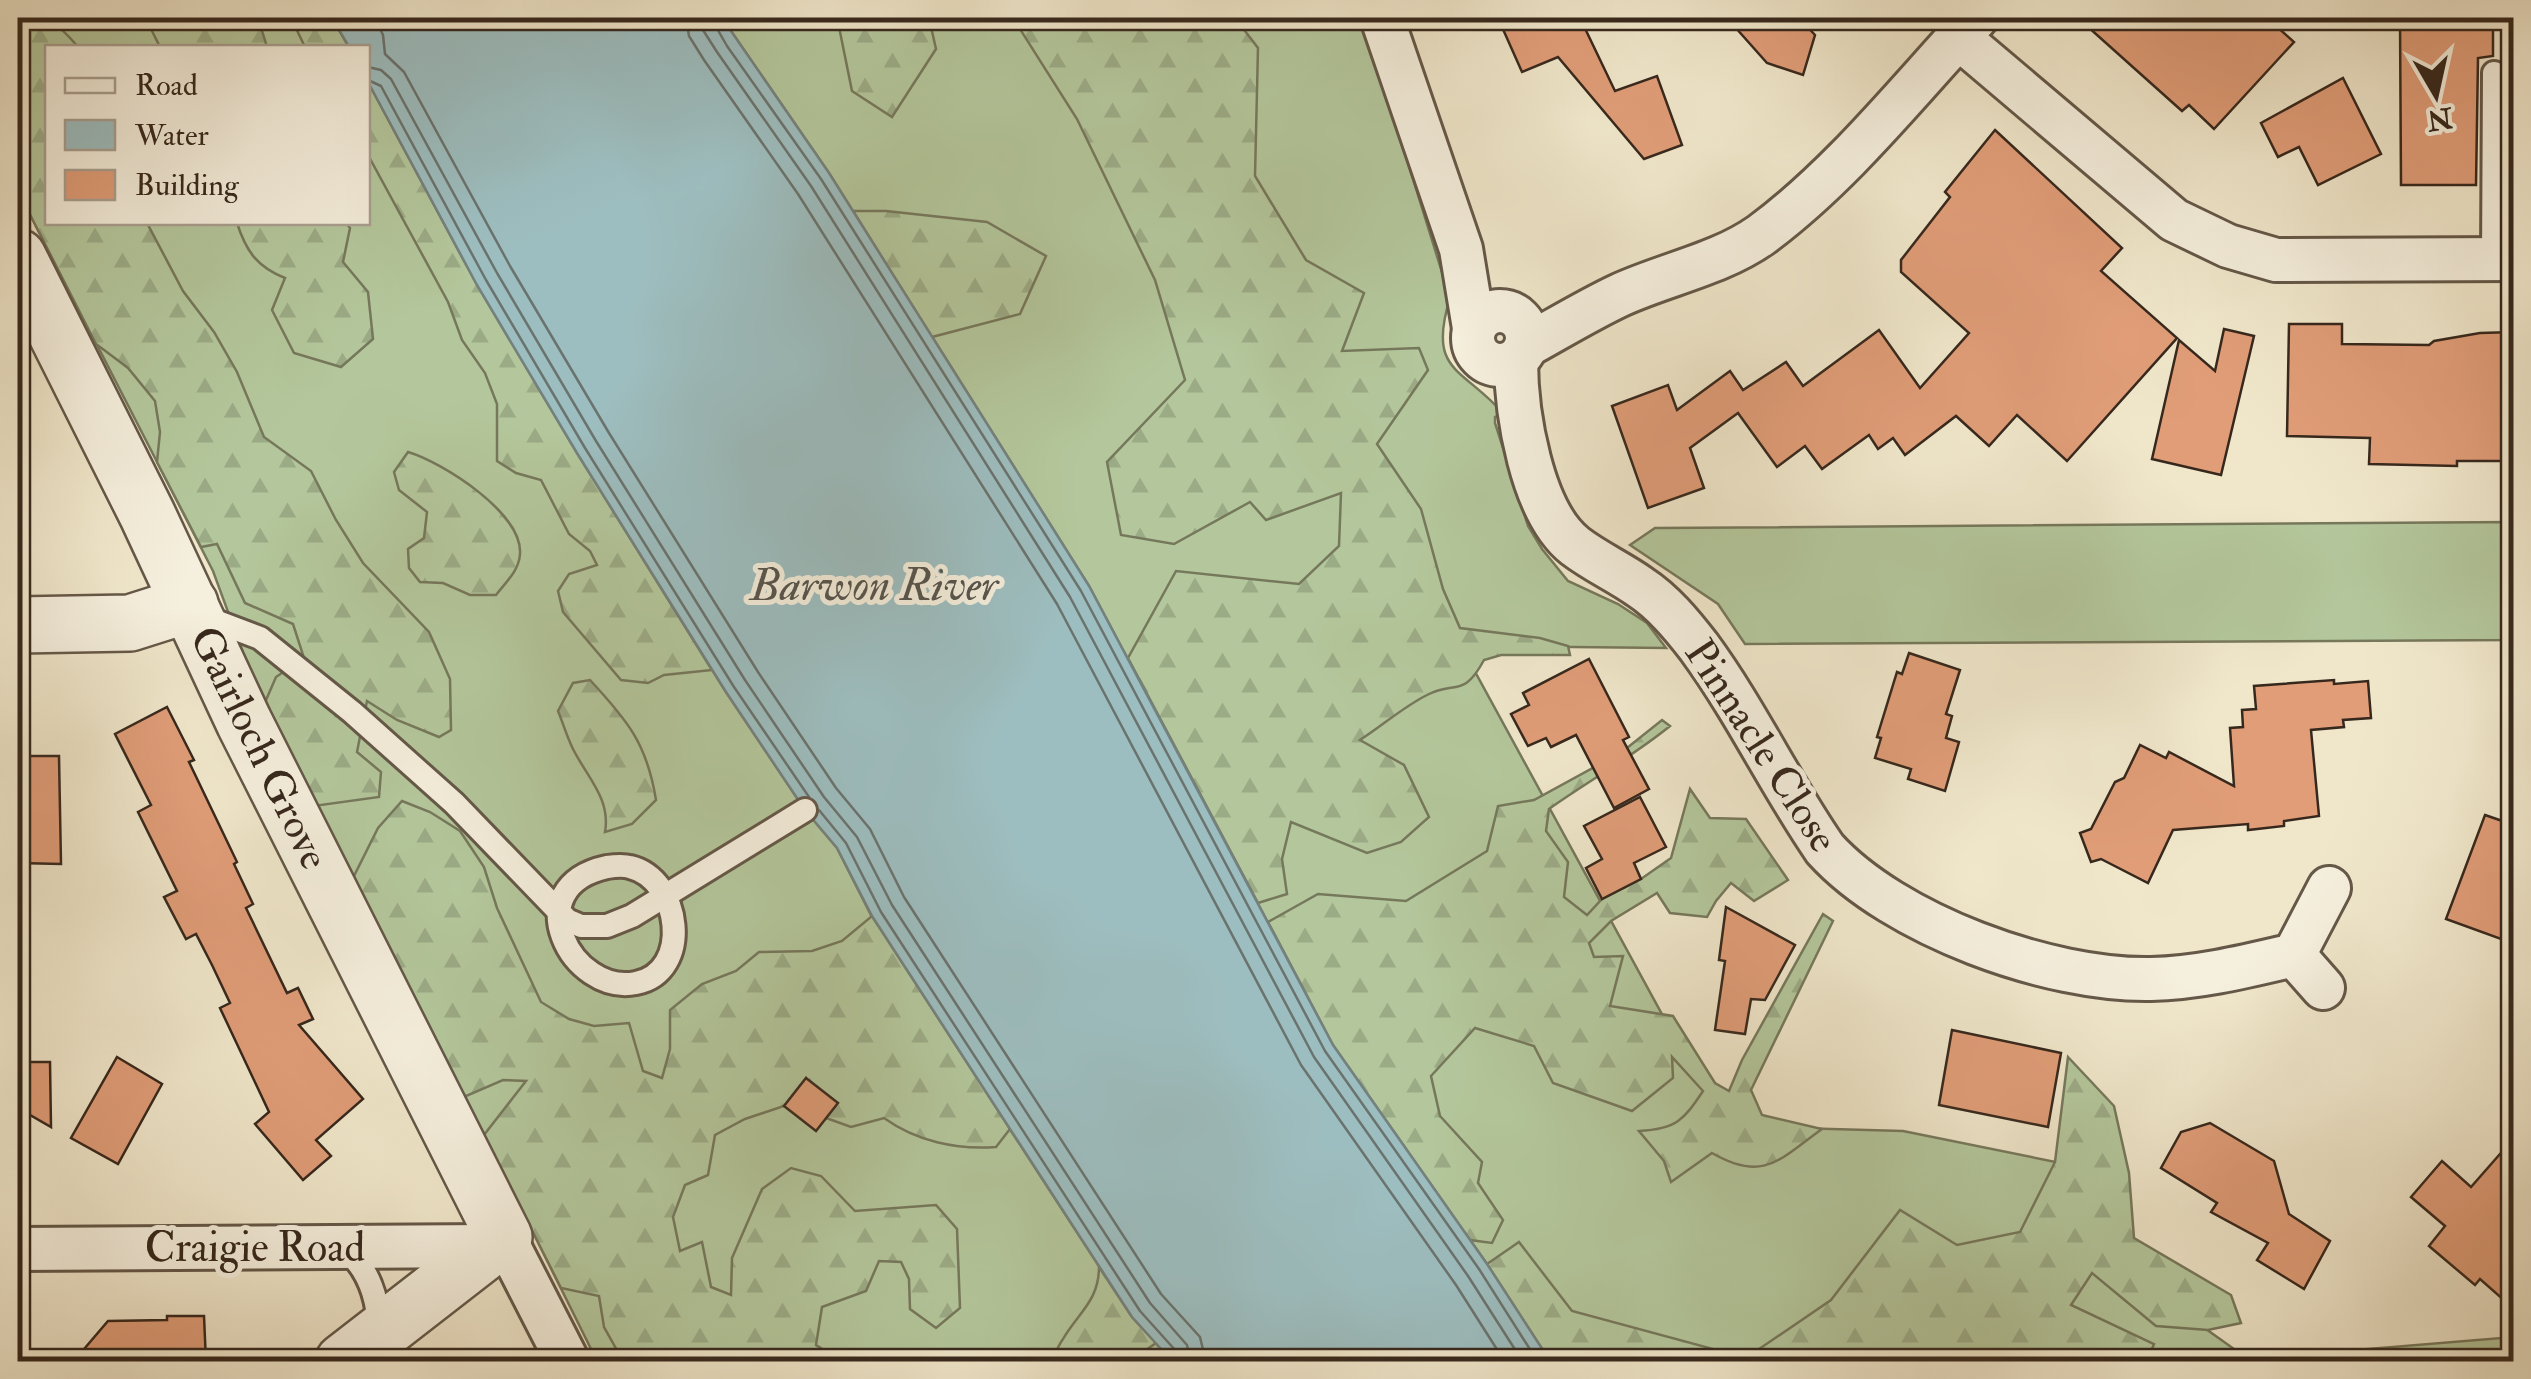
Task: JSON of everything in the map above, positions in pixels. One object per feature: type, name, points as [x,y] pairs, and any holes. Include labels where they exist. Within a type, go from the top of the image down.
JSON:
[{"type":"street","name":"Pinnacle Close","points":[[1382,18],[1461,248],[1502,336],[1528,452],[1545,503],[1571,543],[1640,587],[1668,610],[1699,648],[1825,849],[1844,870],[1871,890],[1972,941],[2032,964],[2149,979],[2294,956]]},
{"type":"street","points":[[1502,336],[1621,295],[1721,256],[1759,236],[1813,190],[1967,27],[2174,220],[2228,246],[2276,260],[2504,260]]},
{"type":"street","name":"Gairloch Grove","points":[[18,257],[498,1242]]},
{"type":"street","points":[[18,626],[130,623],[192,608]]},
{"type":"street","points":[[2323,988],[2294,956],[2329,888]]},
{"type":"street","points":[[360,1348],[498,1242],[568,1362]]},
{"type":"street","name":"Craigie Road","points":[[18,1250],[344,1248],[498,1242]]},
{"type":"lane","points":[[2494,73],[2504,260]]},
{"type":"lane","points":[[192,608],[260,638],[352,712],[454,803],[558,913],[582,926],[607,926],[632,916],[806,810]]},
{"type":"lane","points":[[607,867],[630,867],[642,872],[664,898],[674,928],[670,958],[653,976],[634,984],[605,982],[582,966],[564,936],[558,913],[560,898],[574,880],[607,867]]},
{"type":"lane","points":[[344,1248],[367,1275],[377,1309],[360,1348]]},
{"type":"green space","points":[[18,18],[332,18],[348,45],[45,45],[45,225],[370,225],[370,86],[477,285],[726,692],[805,810],[837,848],[872,917],[1132,1317],[1172,1361],[597,1361],[263,707],[213,571],[18,191]]},
{"type":"green space","points":[[18,18],[38,19],[65,32],[76,45],[45,45],[45,225],[148,225],[183,291],[214,332],[237,372],[264,437],[311,471],[363,563],[429,632],[450,679],[451,730],[439,737],[397,720],[367,701],[357,752],[381,772],[379,797],[314,806],[263,707],[276,677],[304,658],[293,624],[245,603],[217,544],[201,547],[157,462],[160,432],[155,401],[128,368],[96,344],[18,191]]},
{"type":"green space","points":[[114,18],[258,18],[266,45],[159,45],[150,27]]},
{"type":"green space","points":[[291,18],[332,18],[348,45],[304,45]]},
{"type":"green space","points":[[722,18],[1358,18],[1450,298],[1444,322],[1446,355],[1452,366],[1503,413],[1495,417],[1495,423],[1528,526],[1568,581],[1618,604],[1647,623],[1666,648],[1461,646],[1723,1126],[1903,1131],[2110,1173],[2154,1292],[2248,1359],[2513,1337],[2513,1361],[1550,1361],[1333,1045],[1089,586],[829,173]]},
{"type":"green space","points":[[843,18],[929,18],[936,49],[892,117],[852,91],[838,22]]},
{"type":"green space","points":[[1013,18],[1235,18],[1258,48],[1255,176],[1306,260],[1364,293],[1342,351],[1419,348],[1428,370],[1377,444],[1421,509],[1443,589],[1460,628],[1540,638],[1568,646],[1570,655],[1501,655],[1484,660],[1464,684],[1427,695],[1360,740],[1404,765],[1429,817],[1401,842],[1367,853],[1291,822],[1282,859],[1287,894],[1258,903],[1128,658],[1176,571],[1299,584],[1339,546],[1341,493],[1266,520],[1250,502],[1174,544],[1121,535],[1107,462],[1185,380],[1155,280],[1077,119]]},
{"type":"green space","points":[[370,86],[477,285],[712,670],[664,675],[648,683],[621,680],[563,612],[558,591],[569,574],[597,565],[590,551],[569,534],[541,480],[516,473],[497,461],[497,404],[485,373],[462,340],[448,302],[370,159]]},
{"type":"green space","points":[[853,211],[987,222],[1046,256],[1020,314],[932,337]]},
{"type":"green space","points":[[238,225],[348,225],[343,262],[368,292],[373,339],[341,367],[294,353],[272,310],[285,278],[267,269],[244,242]]},
{"type":"green space","points":[[408,452],[440,466],[478,491],[509,522],[517,538],[519,560],[496,595],[470,595],[443,583],[420,582],[409,568],[408,549],[424,538],[427,512],[399,490],[394,472]]},
{"type":"green space","points":[[2513,522],[2513,640],[1745,644],[1718,604],[1630,545],[1655,528]]},
{"type":"green space","points":[[590,680],[634,734],[647,763],[656,800],[632,824],[605,832],[601,799],[573,749],[558,711],[573,683]]},
{"type":"green space","points":[[1662,720],[1670,726],[1549,809],[1546,831],[1568,862],[1564,897],[1587,915],[1602,899],[1671,858],[1690,789],[1710,818],[1746,819],[1788,880],[1754,901],[1731,883],[1707,917],[1670,913],[1657,893],[1611,921],[1589,943],[1594,957],[1623,956],[1610,1006],[1673,1016],[1715,1083],[1729,1091],[1742,1060],[1823,914],[1833,921],[1751,1090],[1762,1115],[1822,1129],[1771,1164],[1745,1166],[1712,1153],[1671,1182],[1664,1161],[1639,1131],[1677,1122],[1703,1091],[1672,1057],[1673,1078],[1632,1111],[1553,1083],[1534,1046],[1475,1028],[1431,1076],[1440,1116],[1482,1162],[1478,1183],[1503,1220],[1492,1243],[1470,1240],[1333,1045],[1268,922],[1318,894],[1406,901],[1487,851],[1498,806],[1534,800],[1622,752]]},
{"type":"green space","points":[[402,801],[430,812],[460,831],[484,867],[497,908],[541,1002],[569,1019],[594,1026],[629,1023],[643,1071],[662,1078],[670,1049],[670,1010],[702,984],[736,971],[759,952],[812,951],[842,941],[872,916],[1010,1129],[996,1147],[981,1148],[923,1138],[884,1118],[851,1127],[826,1118],[806,1078],[784,1106],[745,1119],[715,1135],[708,1175],[685,1185],[673,1217],[680,1251],[702,1242],[711,1287],[731,1295],[732,1258],[762,1189],[791,1168],[821,1176],[855,1211],[936,1205],[957,1229],[960,1308],[936,1328],[910,1309],[909,1279],[901,1262],[879,1261],[866,1291],[822,1307],[816,1345],[842,1361],[623,1361],[604,1327],[599,1296],[561,1288],[484,1135],[526,1081],[503,1080],[464,1097],[352,880],[378,828]]},
{"type":"green space","points":[[2068,1057],[2114,1106],[2129,1173],[2134,1238],[2231,1295],[2241,1323],[2208,1330],[2156,1326],[2092,1273],[2071,1305],[2154,1344],[2147,1361],[1550,1361],[1487,1264],[1519,1242],[1572,1311],[1746,1358],[1831,1300],[1900,1210],[1957,1245],[2020,1232],[2055,1162]]},
{"type":"green space","points":[[1099,1267],[1132,1317],[1156,1343],[1130,1361],[1051,1362],[1092,1298]]},
{"type":"water","name":"Barwon River","points":[[332,18],[722,18],[829,173],[1089,586],[1333,1045],[1550,1361],[1172,1361],[1132,1317],[872,916],[837,848],[805,810],[726,692],[477,285],[370,86],[370,45],[348,45]]},
{"type":"building","points":[[1498,18],[1580,18],[1615,91],[1657,76],[1682,145],[1644,159],[1558,57],[1522,72]]},
{"type":"building","points":[[1727,18],[1799,18],[1815,35],[1803,75],[1767,63]]},
{"type":"building","points":[[2078,18],[2267,18],[2294,42],[2214,129],[2189,105],[2182,111]]},
{"type":"building","points":[[2400,18],[2493,18],[2493,56],[2478,58],[2476,185],[2401,185]]},
{"type":"building","points":[[2343,78],[2381,154],[2318,185],[2299,147],[2278,157],[2261,123]]},
{"type":"building","points":[[1995,130],[2122,248],[2101,271],[2177,338],[2067,461],[2017,415],[1989,446],[1956,416],[1905,455],[1893,438],[1878,449],[1869,435],[1822,469],[1805,446],[1777,467],[1738,413],[1690,448],[1704,488],[1648,508],[1612,406],[1668,385],[1677,410],[1730,371],[1743,390],[1786,362],[1803,386],[1879,330],[1920,388],[1969,333],[1901,272],[1901,260],[1950,197],[1945,192]]},
{"type":"building","points":[[2289,324],[2342,324],[2342,344],[2429,345],[2480,333],[2514,332],[2514,461],[2457,461],[2457,466],[2369,464],[2370,438],[2287,436]]},
{"type":"building","points":[[2224,329],[2254,336],[2221,475],[2152,459],[2179,340],[2215,371]]},
{"type":"building","points":[[1909,653],[1960,670],[1946,714],[1952,716],[1946,738],[1959,742],[1945,791],[1908,779],[1911,769],[1875,758],[1881,738],[1877,737],[1897,672],[1902,674]]},
{"type":"building","points":[[1589,659],[1629,737],[1623,740],[1649,789],[1614,808],[1576,735],[1551,747],[1546,738],[1528,746],[1511,714],[1529,705],[1523,693]]},
{"type":"building","points":[[2334,680],[2334,684],[2368,681],[2371,718],[2343,720],[2344,727],[2311,730],[2319,816],[2284,821],[2284,826],[2248,830],[2248,824],[2173,830],[2148,883],[2101,859],[2091,862],[2080,833],[2091,829],[2140,745],[2166,758],[2169,752],[2234,786],[2230,728],[2243,727],[2242,710],[2256,709],[2254,686]]},
{"type":"building","points":[[167,707],[237,862],[234,864],[253,904],[246,908],[287,993],[298,988],[313,1019],[299,1025],[363,1099],[316,1140],[331,1156],[303,1180],[255,1124],[269,1112],[220,1008],[230,1003],[196,934],[186,939],[164,897],[177,891],[138,812],[151,805],[115,734]]},
{"type":"building","points":[[18,756],[59,756],[61,864],[18,863]]},
{"type":"building","points":[[1640,797],[1666,847],[1634,863],[1641,879],[1602,899],[1586,868],[1602,859],[1584,826]]},
{"type":"building","points":[[2485,815],[2514,825],[2514,908],[2501,939],[2446,919]]},
{"type":"building","points":[[1726,907],[1795,945],[1765,1000],[1751,999],[1745,1034],[1715,1030],[1725,961],[1719,960]]},
{"type":"building","points":[[1952,1030],[2061,1053],[2048,1127],[1939,1105]]},
{"type":"building","points":[[117,1057],[162,1084],[118,1164],[71,1138]]},
{"type":"building","points":[[18,1062],[50,1062],[51,1127],[18,1108]]},
{"type":"building","points":[[806,1078],[838,1103],[816,1131],[784,1106]]},
{"type":"building","points":[[2210,1123],[2274,1161],[2289,1214],[2330,1241],[2304,1289],[2257,1260],[2268,1243],[2211,1212],[2217,1203],[2161,1168],[2181,1132]]},
{"type":"building","points":[[2514,1138],[2514,1309],[2480,1279],[2475,1285],[2429,1246],[2445,1226],[2411,1197],[2442,1161],[2471,1187]]},
{"type":"building","points":[[167,1316],[204,1316],[206,1362],[73,1362],[108,1321],[167,1320]]}]
